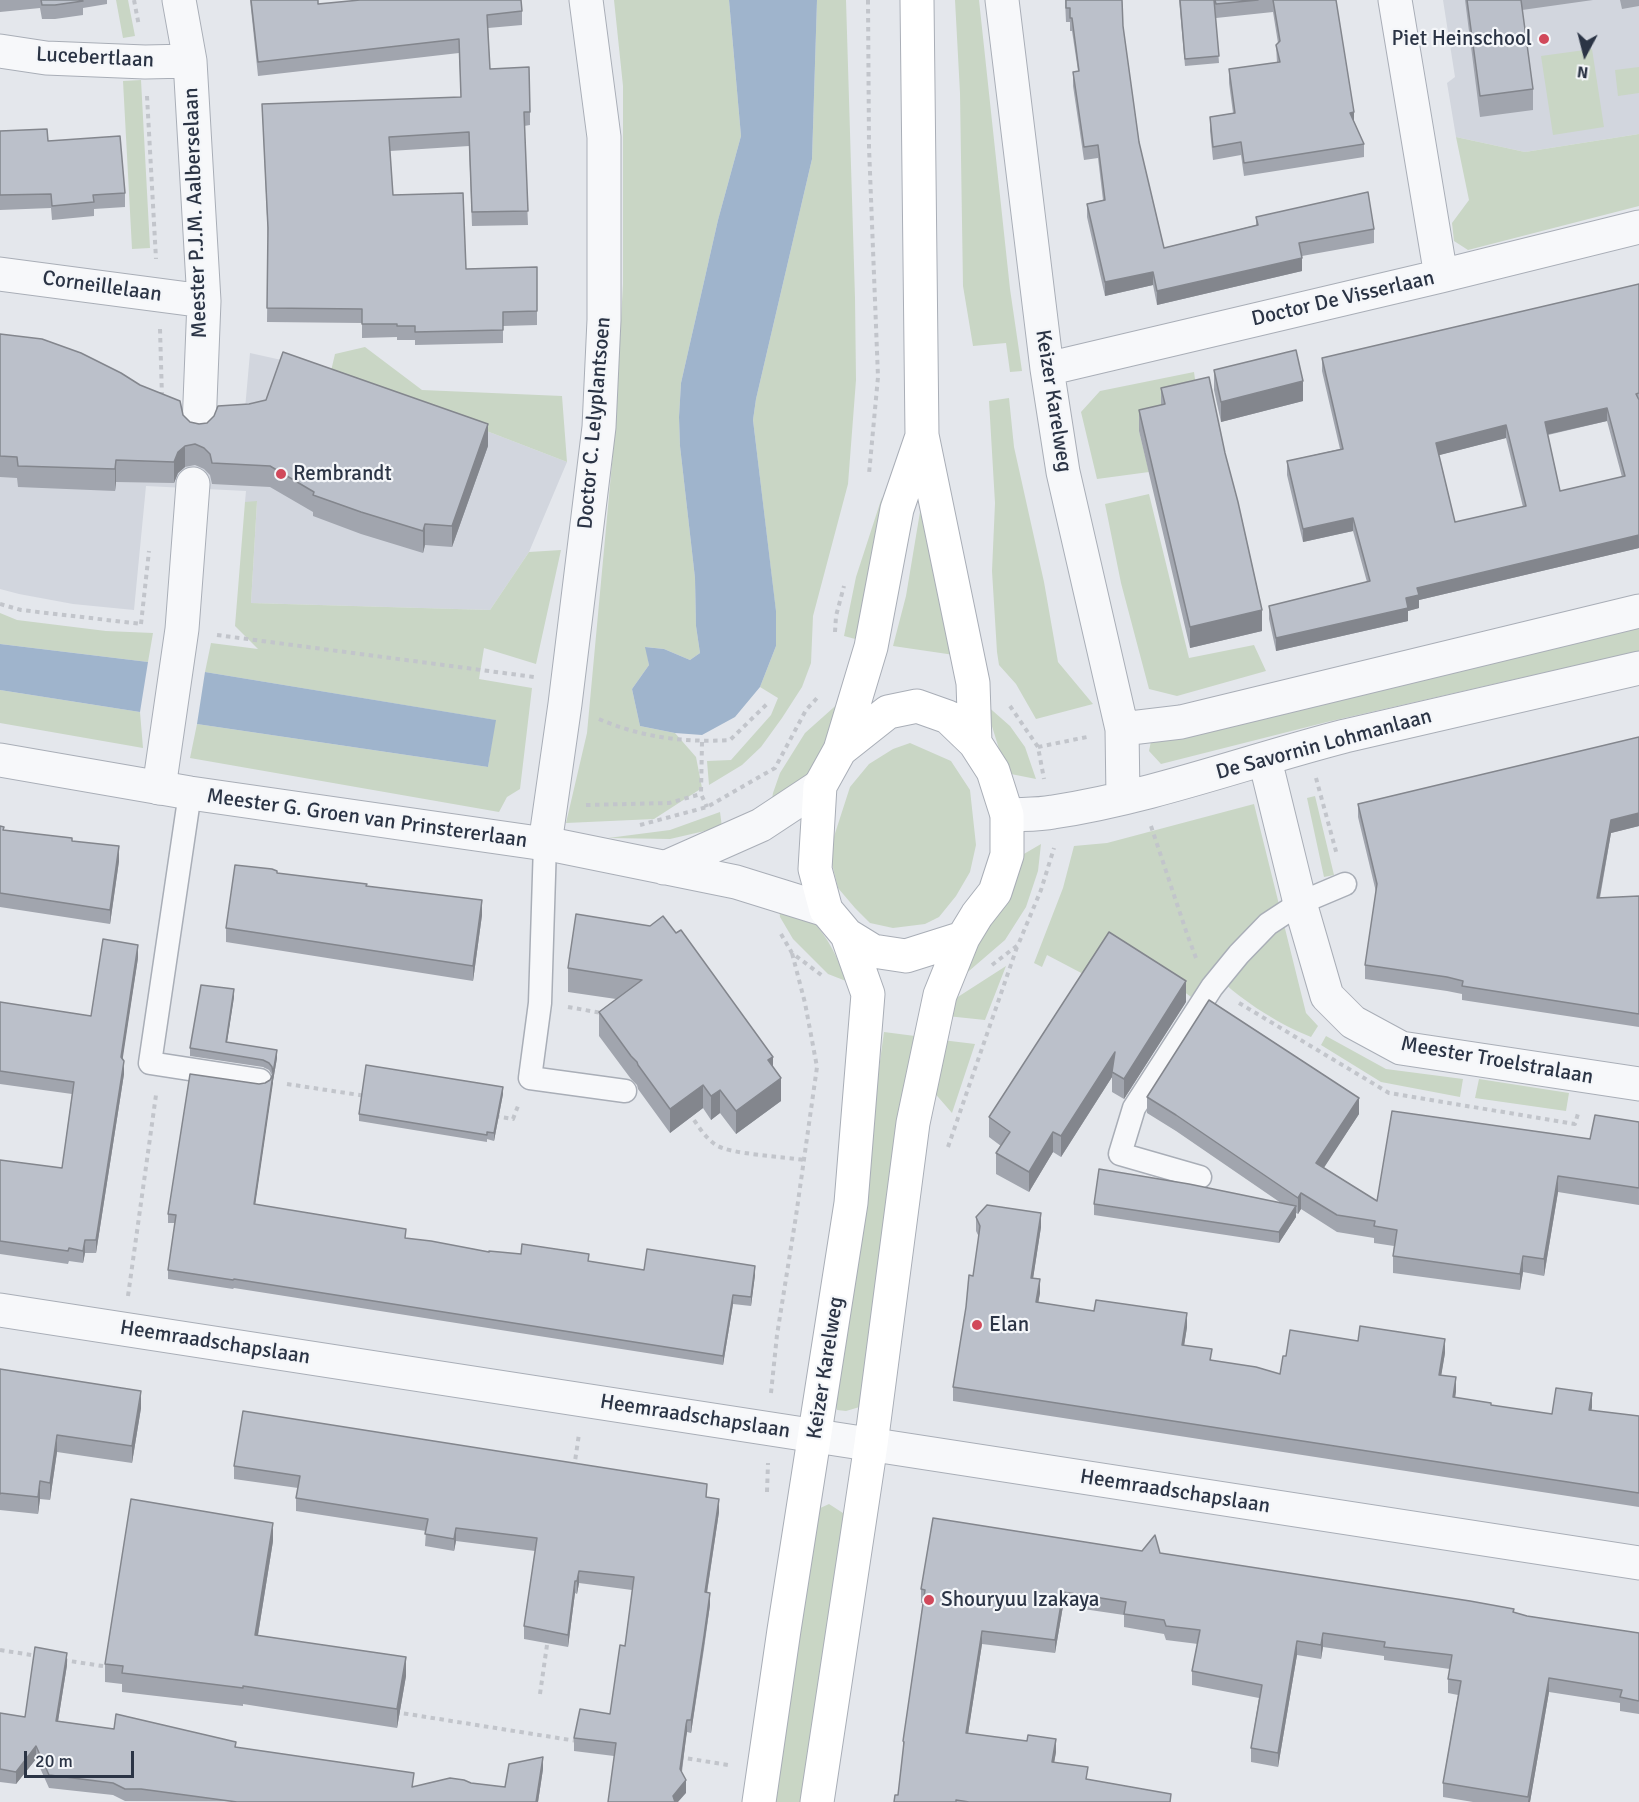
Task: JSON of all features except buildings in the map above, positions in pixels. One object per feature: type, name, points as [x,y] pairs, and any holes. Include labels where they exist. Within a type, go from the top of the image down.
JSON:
[{"type":"main road","points":[[917,0],[922,435],[973,683],[975,743]]},
{"type":"main road","points":[[922,435],[897,509],[871,646],[840,750],[820,786],[815,869],[826,910],[847,935],[873,951],[906,956],[963,938]]},
{"type":"main road","points":[[817,1802],[871,1444],[913,1123],[940,996],[963,938],[994,892],[1007,855],[1007,815],[993,771],[975,743],[948,717],[917,706],[888,712],[840,750]]},
{"type":"main road","name":"Keizer Karelweg","points":[[759,1802],[851,1203],[868,994],[847,935]]},
{"type":"street","name":"Meester P.J.M. Aalberselaan","points":[[178,0],[190,61],[204,301],[199,427]]},
{"type":"street","name":"Doctor C. Lelyplantsoen","points":[[545,844],[599,427],[604,320],[604,137],[586,0]]},
{"type":"street","name":"Keizer Karelweg","points":[[1002,0],[1047,369],[1063,472],[1122,729],[1123,797]]},
{"type":"street","points":[[1395,0],[1441,276]]},
{"type":"street","name":"Lucebertlaan","points":[[0,51],[46,58],[146,62],[190,61]]},
{"type":"street","name":"Doctor De Visserlaan","points":[[1047,369],[1639,227]]},
{"type":"street","name":"Corneillelaan","points":[[0,273],[204,301]]},
{"type":"street","points":[[175,791],[182,629],[193,484]]},
{"type":"street","points":[[1122,729],[1181,722],[1639,610]]},
{"type":"street","name":"De Savornin Lohmanlaan","points":[[1007,815],[1052,813],[1123,797],[1265,760],[1308,746],[1639,668]]},
{"type":"street","name":"Meester G. Groen van Prinstererlaan","points":[[0,760],[175,791],[545,844],[736,882],[826,910]]},
{"type":"street","name":"Meester Troelstralaan","points":[[1265,760],[1300,903],[1327,996],[1353,1022],[1401,1048],[1639,1084]]},
{"type":"street","points":[[664,868],[761,825],[820,786]]},
{"type":"street","name":"Heemraadschapslaan","points":[[0,1310],[1639,1563]]},
{"type":"lane","name":"Meester G. Groen van Prinstererlaan","points":[[160,1065],[150,1063],[175,791]]},
{"type":"lane","name":"Meester G. Groen van Prinstererlaan","points":[[531,1078],[540,1003],[545,844]]},
{"type":"lane","points":[[1200,1177],[1120,1154],[1134,1108],[1219,979],[1268,924],[1300,903],[1345,884]]},
{"type":"lane","points":[[160,1065],[260,1080]]},
{"type":"lane","points":[[531,1078],[625,1091]]},
{"type":"path","name":"Meester P.J.M. Aalberselaan","points":[[134,0],[146,62],[162,405]]},
{"type":"path","points":[[868,0],[869,147],[878,377],[869,478]]},
{"type":"path","points":[[141,624],[150,542]]},
{"type":"path","points":[[835,638],[836,616],[844,585]]},
{"type":"path","points":[[0,604],[21,610],[182,629],[566,692],[616,726],[640,734],[702,742],[730,740],[768,703]]},
{"type":"path","points":[[630,827],[706,807],[775,768],[806,710],[820,695]]},
{"type":"path","points":[[1038,747],[1122,729]]},
{"type":"path","points":[[702,742],[701,794],[706,807]]},
{"type":"path","points":[[1308,746],[1345,884]]},
{"type":"path","points":[[551,804],[669,803],[701,794]]},
{"type":"path","points":[[766,1496],[768,1429],[777,1335],[817,1068],[805,1003],[792,953]]},
{"type":"path","points":[[540,1003],[607,1014]]},
{"type":"path","points":[[124,1329],[160,1065]]},
{"type":"path","points":[[490,1115],[513,1119],[531,1078]]},
{"type":"path","points":[[260,1080],[375,1098]]},
{"type":"path","points":[[683,1105],[709,1140],[718,1147],[804,1160]]},
{"type":"path","points":[[574,1471],[584,1400]]},
{"type":"path","points":[[540,1694],[549,1635]]},
{"type":"path","points":[[0,1650],[47,1657]]},
{"type":"path","points":[[59,1659],[117,1668]]},
{"type":"path","points":[[388,1711],[587,1742]]},
{"type":"path","points":[[670,1755],[729,1763],[727,1774]]},
{"type":"shaded area","name":"Piet Heinschool","points":[[1443,0],[1639,0],[1639,134],[1525,152],[1456,137],[1447,83],[1455,77]]},
{"type":"shaded area","name":"Rembrandt","points":[[0,347],[179,415],[244,420],[250,353],[331,371],[567,462],[529,552],[490,610],[251,603],[257,502],[245,502],[246,491],[146,486],[134,610],[73,604],[19,594],[0,589]]},
{"type":"green space","points":[[116,0],[128,0],[135,36],[123,38]]},
{"type":"green space","points":[[614,0],[729,0],[741,136],[718,220],[681,383],[680,446],[695,578],[696,626],[700,653],[690,660],[664,649],[646,647],[649,665],[632,689],[640,726],[675,733],[696,757],[702,788],[654,819],[566,823],[587,733],[615,431],[623,284],[623,86]]},
{"type":"green space","points":[[817,0],[846,0],[856,380],[848,484],[813,616],[811,663],[802,687],[761,747],[742,765],[709,785],[707,761],[731,760],[771,715],[778,698],[760,687],[776,646],[776,612],[753,420],[812,159]]},
{"type":"green space","points":[[955,0],[979,0],[1010,289],[1022,371],[1010,372],[1006,343],[973,346],[963,286],[960,93]]},
{"type":"green space","points":[[1592,49],[1604,127],[1553,135],[1541,56]]},
{"type":"green space","points":[[1639,67],[1639,93],[1618,96],[1615,70]]},
{"type":"green space","points":[[141,80],[150,248],[132,249],[123,81]]},
{"type":"green space","points":[[1639,134],[1639,206],[1468,250],[1454,241],[1452,223],[1469,200],[1456,137],[1525,152]]},
{"type":"green space","points":[[365,347],[422,390],[562,396],[567,462],[331,371],[335,354]]},
{"type":"green space","points":[[1194,372],[1198,401],[1139,431],[1149,472],[1097,479],[1081,412],[1100,391]]},
{"type":"green space","points":[[1009,398],[1014,447],[1044,582],[1058,662],[1093,704],[1036,719],[1016,684],[999,665],[997,652],[992,571],[995,503],[989,401]]},
{"type":"green space","points":[[1149,494],[1189,658],[1254,645],[1266,671],[1177,696],[1149,689],[1121,583],[1105,504]]},
{"type":"green space","points":[[882,497],[863,641],[844,636],[856,577]]},
{"type":"green space","points":[[922,500],[926,540],[961,656],[893,646],[906,596]]},
{"type":"green space","points":[[257,501],[251,603],[490,610],[529,552],[561,550],[536,664],[484,648],[479,679],[532,688],[520,789],[507,797],[499,812],[190,758],[197,724],[488,767],[495,720],[205,672],[211,643],[258,649],[235,626],[245,502]]},
{"type":"green space","points":[[0,613],[17,620],[106,631],[153,633],[148,662],[0,644]]},
{"type":"green space","points":[[1639,620],[1639,651],[1327,722],[1161,764],[1149,751],[1152,736]]},
{"type":"green space","points":[[0,690],[140,712],[143,748],[0,723]]},
{"type":"green space","points":[[842,700],[824,750],[802,789],[770,811],[780,773],[805,733]]},
{"type":"green space","points":[[985,704],[1010,726],[1025,747],[1036,779],[1011,774],[1000,752]]},
{"type":"green space","points":[[910,743],[951,761],[970,790],[976,845],[970,872],[956,896],[939,917],[925,924],[893,928],[870,923],[838,888],[829,852],[850,787],[869,764],[893,749]]},
{"type":"green space","points":[[1315,796],[1334,875],[1324,877],[1307,798]]},
{"type":"green space","points":[[1254,804],[1306,1013],[1318,1026],[1311,1037],[1257,1008],[1210,970],[1191,997],[1111,936],[1087,976],[1047,955],[1042,967],[1034,963],[1063,888],[1074,846],[1107,843]]},
{"type":"green space","points":[[720,812],[722,827],[670,839],[608,838],[670,830]]},
{"type":"green space","points":[[1041,844],[1038,871],[1026,907],[1005,940],[955,983],[1017,858]]},
{"type":"green space","points":[[779,907],[813,922],[825,937],[840,964],[846,981],[828,974],[793,939],[780,917]]},
{"type":"green space","points":[[1006,966],[985,1020],[947,1016],[950,1002]]},
{"type":"green space","points":[[884,1032],[915,1036],[863,1406],[846,1411],[837,1410],[833,1401]]},
{"type":"green space","points":[[1326,1036],[1386,1069],[1463,1079],[1460,1097],[1381,1082],[1321,1045]]},
{"type":"green space","points":[[942,1040],[975,1044],[952,1113],[932,1090]]},
{"type":"green space","points":[[1479,1079],[1569,1093],[1566,1111],[1475,1098]]},
{"type":"green space","points":[[829,1504],[846,1515],[801,1802],[775,1802],[818,1509]]},
{"type":"water","points":[[729,0],[817,0],[812,159],[753,420],[776,611],[776,646],[760,687],[735,717],[702,735],[675,733],[640,726],[632,689],[649,665],[645,647],[664,649],[690,660],[700,653],[679,417],[681,383],[718,220],[741,136]]},
{"type":"water","points":[[0,644],[148,662],[140,712],[0,690]]},
{"type":"water","points":[[205,672],[496,720],[488,767],[197,724]]},
{"type":"place","name":"Piet Heinschool","points":[[1544,39]]},
{"type":"place","name":"Rembrandt","points":[[281,474]]},
{"type":"place","name":"Elan","points":[[977,1325]]},
{"type":"place","name":"Shouryuu Izakaya","points":[[929,1600]]}]
